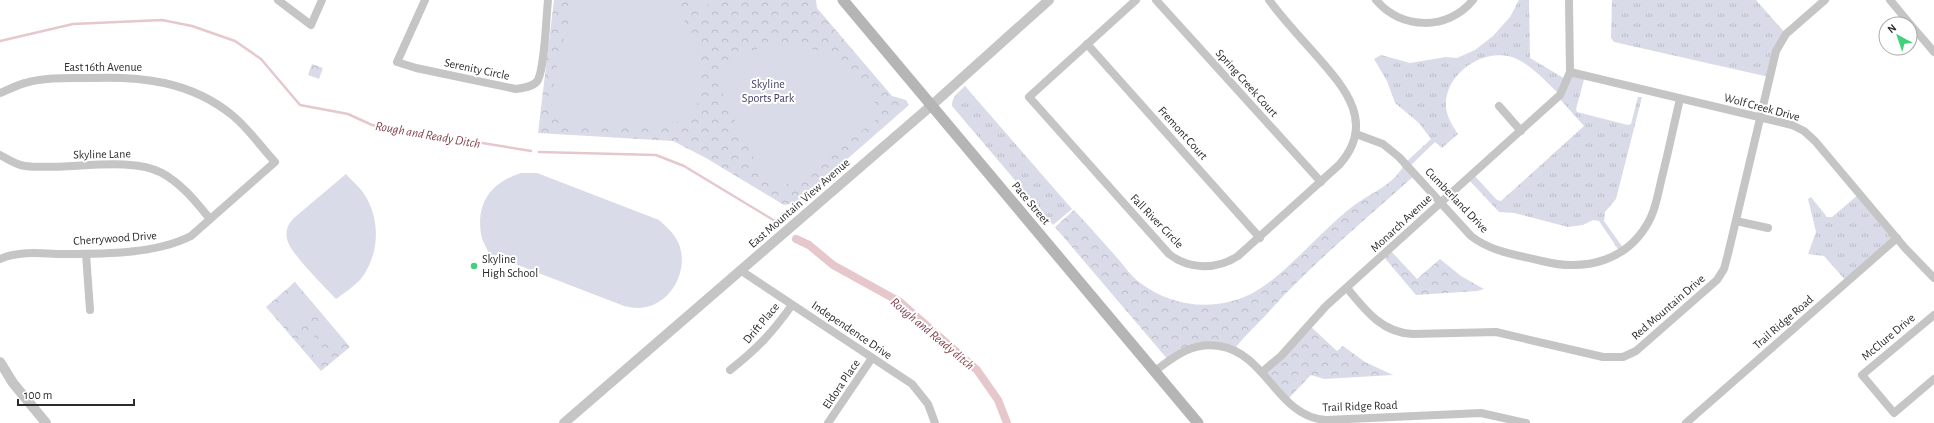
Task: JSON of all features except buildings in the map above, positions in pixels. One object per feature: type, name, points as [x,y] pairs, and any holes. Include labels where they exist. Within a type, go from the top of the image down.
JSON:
[{"type":"main road","name":"Pace Street","points":[[843,0],[1156,371],[1198,423]]},
{"type":"street","points":[[278,0],[311,25],[322,0]]},
{"type":"street","name":"Serenity Circle","points":[[425,0],[397,62],[434,72],[516,89],[528,87],[537,81],[542,66],[548,0]]},
{"type":"street","name":"East Mountain View Avenue","points":[[564,423],[932,105],[1049,0]]},
{"type":"street","name":"Fall River Circle","points":[[1136,0],[1029,97],[1169,254],[1189,264],[1210,266],[1226,263],[1238,256],[1260,238],[1345,159],[1352,147],[1356,134],[1356,116],[1345,90],[1269,0]]},
{"type":"street","name":"Spring Creek Court","points":[[1156,0],[1321,182]]},
{"type":"street","points":[[1376,0],[1383,8],[1395,16],[1405,20],[1425,24],[1447,19],[1461,11],[1474,0]]},
{"type":"street","points":[[1569,0],[1570,72]]},
{"type":"street","name":"Red Mountain Drive","points":[[1347,288],[1377,321],[1389,329],[1402,333],[1496,332],[1596,356],[1617,358],[1633,353],[1641,348],[1717,280],[1726,262],[1774,58],[1782,39],[1792,28],[1825,0]]},
{"type":"street","points":[[1890,0],[1903,16]]},
{"type":"street","points":[[1918,33],[1934,52]]},
{"type":"street","name":"Fremont Court","points":[[1088,44],[1260,238]]},
{"type":"street","name":"Wolf Creek Drive","points":[[1570,72],[1792,125],[1808,135],[1897,238],[1934,278]]},
{"type":"street","name":"Monarch Avenue","points":[[1262,372],[1281,356],[1326,306],[1521,131],[1560,94],[1570,72]]},
{"type":"street","name":"East 16th Avenue","points":[[0,93],[25,83],[42,79],[137,77],[161,81],[184,88],[208,99],[233,116],[275,162]]},
{"type":"street","name":"Cumberland Drive","points":[[1356,134],[1373,139],[1389,148],[1471,236],[1480,243],[1492,248],[1563,265],[1586,265],[1606,259],[1622,251],[1634,240],[1651,216],[1656,202],[1680,99]]},
{"type":"street","points":[[1499,106],[1521,131]]},
{"type":"street","name":"Skyline Lane","points":[[0,155],[25,166],[73,167],[130,164],[148,167],[161,172],[177,182],[210,219]]},
{"type":"street","name":"Cherrywood Drive","points":[[0,258],[19,253],[86,254],[160,248],[176,244],[190,236],[275,162]]},
{"type":"street","points":[[1736,221],[1768,228]]},
{"type":"street","name":"Trail Ridge Road","points":[[1686,423],[1897,238]]},
{"type":"street","points":[[86,254],[90,310]]},
{"type":"street","name":"Independence Drive","points":[[740,270],[912,384],[921,393],[928,404],[935,423]]},
{"type":"street","name":"Drift Place","points":[[730,370],[757,348],[776,328],[792,305]]},
{"type":"street","name":"McClure Drive","points":[[1934,315],[1862,375],[1894,413],[1934,379]]},
{"type":"street","name":"Trail Ridge Road","points":[[1156,371],[1179,353],[1189,348],[1206,345],[1223,346],[1239,352],[1251,360],[1292,406],[1305,415],[1320,420],[1481,413],[1526,423]]},
{"type":"street","name":"Eldora Place","points":[[828,423],[872,358]]},
{"type":"street","points":[[0,362],[13,383],[46,423]]},
{"type":"green space","name":"Skyline Sports Park","points":[[554,0],[816,0],[817,8],[892,96],[906,100],[909,105],[798,202],[784,205],[706,158],[673,141],[538,133]]},
{"type":"green space","points":[[575,0],[663,0],[677,12],[687,25],[695,40],[699,55],[701,71],[700,87],[692,121],[646,125],[564,125],[551,111],[557,64]]},
{"type":"green space","points":[[687,0],[713,0],[698,12]]},
{"type":"green space","points":[[1519,0],[1529,0],[1530,58],[1567,80],[1570,72],[1585,76],[1576,109],[1577,112],[1628,125],[1631,124],[1638,97],[1642,97],[1616,199],[1605,212],[1604,221],[1624,249],[1620,252],[1599,221],[1593,220],[1583,225],[1568,227],[1514,213],[1499,212],[1468,179],[1473,174],[1497,200],[1501,201],[1584,126],[1558,97],[1559,94],[1543,78],[1532,68],[1512,57],[1500,55],[1489,56],[1477,60],[1458,74],[1451,84],[1447,95],[1446,107],[1450,121],[1458,134],[1442,148],[1435,142],[1409,167],[1405,163],[1431,139],[1419,123],[1395,103],[1387,81],[1374,59],[1381,55],[1410,63],[1446,57],[1457,58],[1475,50],[1493,36],[1510,17]]},
{"type":"green space","points":[[1612,0],[1756,0],[1786,34],[1769,77],[1614,42],[1611,38]]},
{"type":"green space","points":[[783,44],[817,50],[844,64],[855,73],[865,85],[881,116],[819,164],[781,188],[769,185],[743,139],[714,74],[729,62],[746,53],[764,47]]},
{"type":"green space","points":[[312,64],[323,68],[319,79],[308,75]]},
{"type":"green space","points":[[965,86],[1072,209],[1053,225],[952,106],[954,97]]},
{"type":"green space","points":[[1405,163],[1415,175],[1300,279],[1234,350],[1206,345],[1169,361],[1055,227],[1074,210],[1133,277],[1151,290],[1179,302],[1208,305],[1222,303],[1237,300],[1251,294],[1271,281],[1346,211],[1393,179]]},
{"type":"green space","points":[[521,173],[537,173],[659,220],[674,235],[680,247],[682,257],[681,268],[674,287],[659,302],[650,306],[639,308],[624,306],[489,254],[481,234],[481,212],[484,203],[494,188],[511,177]]},
{"type":"green space","points":[[346,174],[362,191],[371,207],[376,228],[376,239],[371,261],[360,280],[336,299],[308,269],[289,245],[287,239],[287,229],[295,217]]},
{"type":"green space","points":[[1859,194],[1897,238],[1847,282],[1824,256],[1808,254],[1816,232],[1808,199],[1811,197],[1827,217],[1832,217]]},
{"type":"green space","points":[[1390,250],[1417,279],[1440,259],[1461,276],[1484,289],[1477,291],[1416,295],[1383,256]]},
{"type":"green space","points":[[295,282],[350,347],[321,371],[266,307]]},
{"type":"green space","points":[[297,290],[315,311],[305,319],[287,298]]},
{"type":"green space","points":[[284,301],[301,322],[292,331],[274,310]]},
{"type":"green space","points":[[325,323],[343,343],[333,352],[315,331]]},
{"type":"green space","points":[[1309,325],[1337,351],[1343,346],[1365,362],[1393,375],[1324,379],[1311,375],[1286,401],[1262,372]]},
{"type":"green space","points":[[312,334],[329,355],[320,363],[302,342]]},
{"type":"waterway","name":"Rough and Ready Ditch","points":[[0,41],[73,24],[162,20],[192,26],[235,41],[261,59],[300,105],[348,114],[372,125],[531,151]]},
{"type":"waterway","name":"Rough and Ready Ditch","points":[[539,152],[656,155],[684,166],[775,221]]},
{"type":"waterway","name":"Rough and Ready ditch","points":[[796,239],[809,245],[833,265],[900,302],[977,370],[998,400],[1007,423]]},
{"type":"place","name":"Skyline High School","points":[[474,266]]}]
